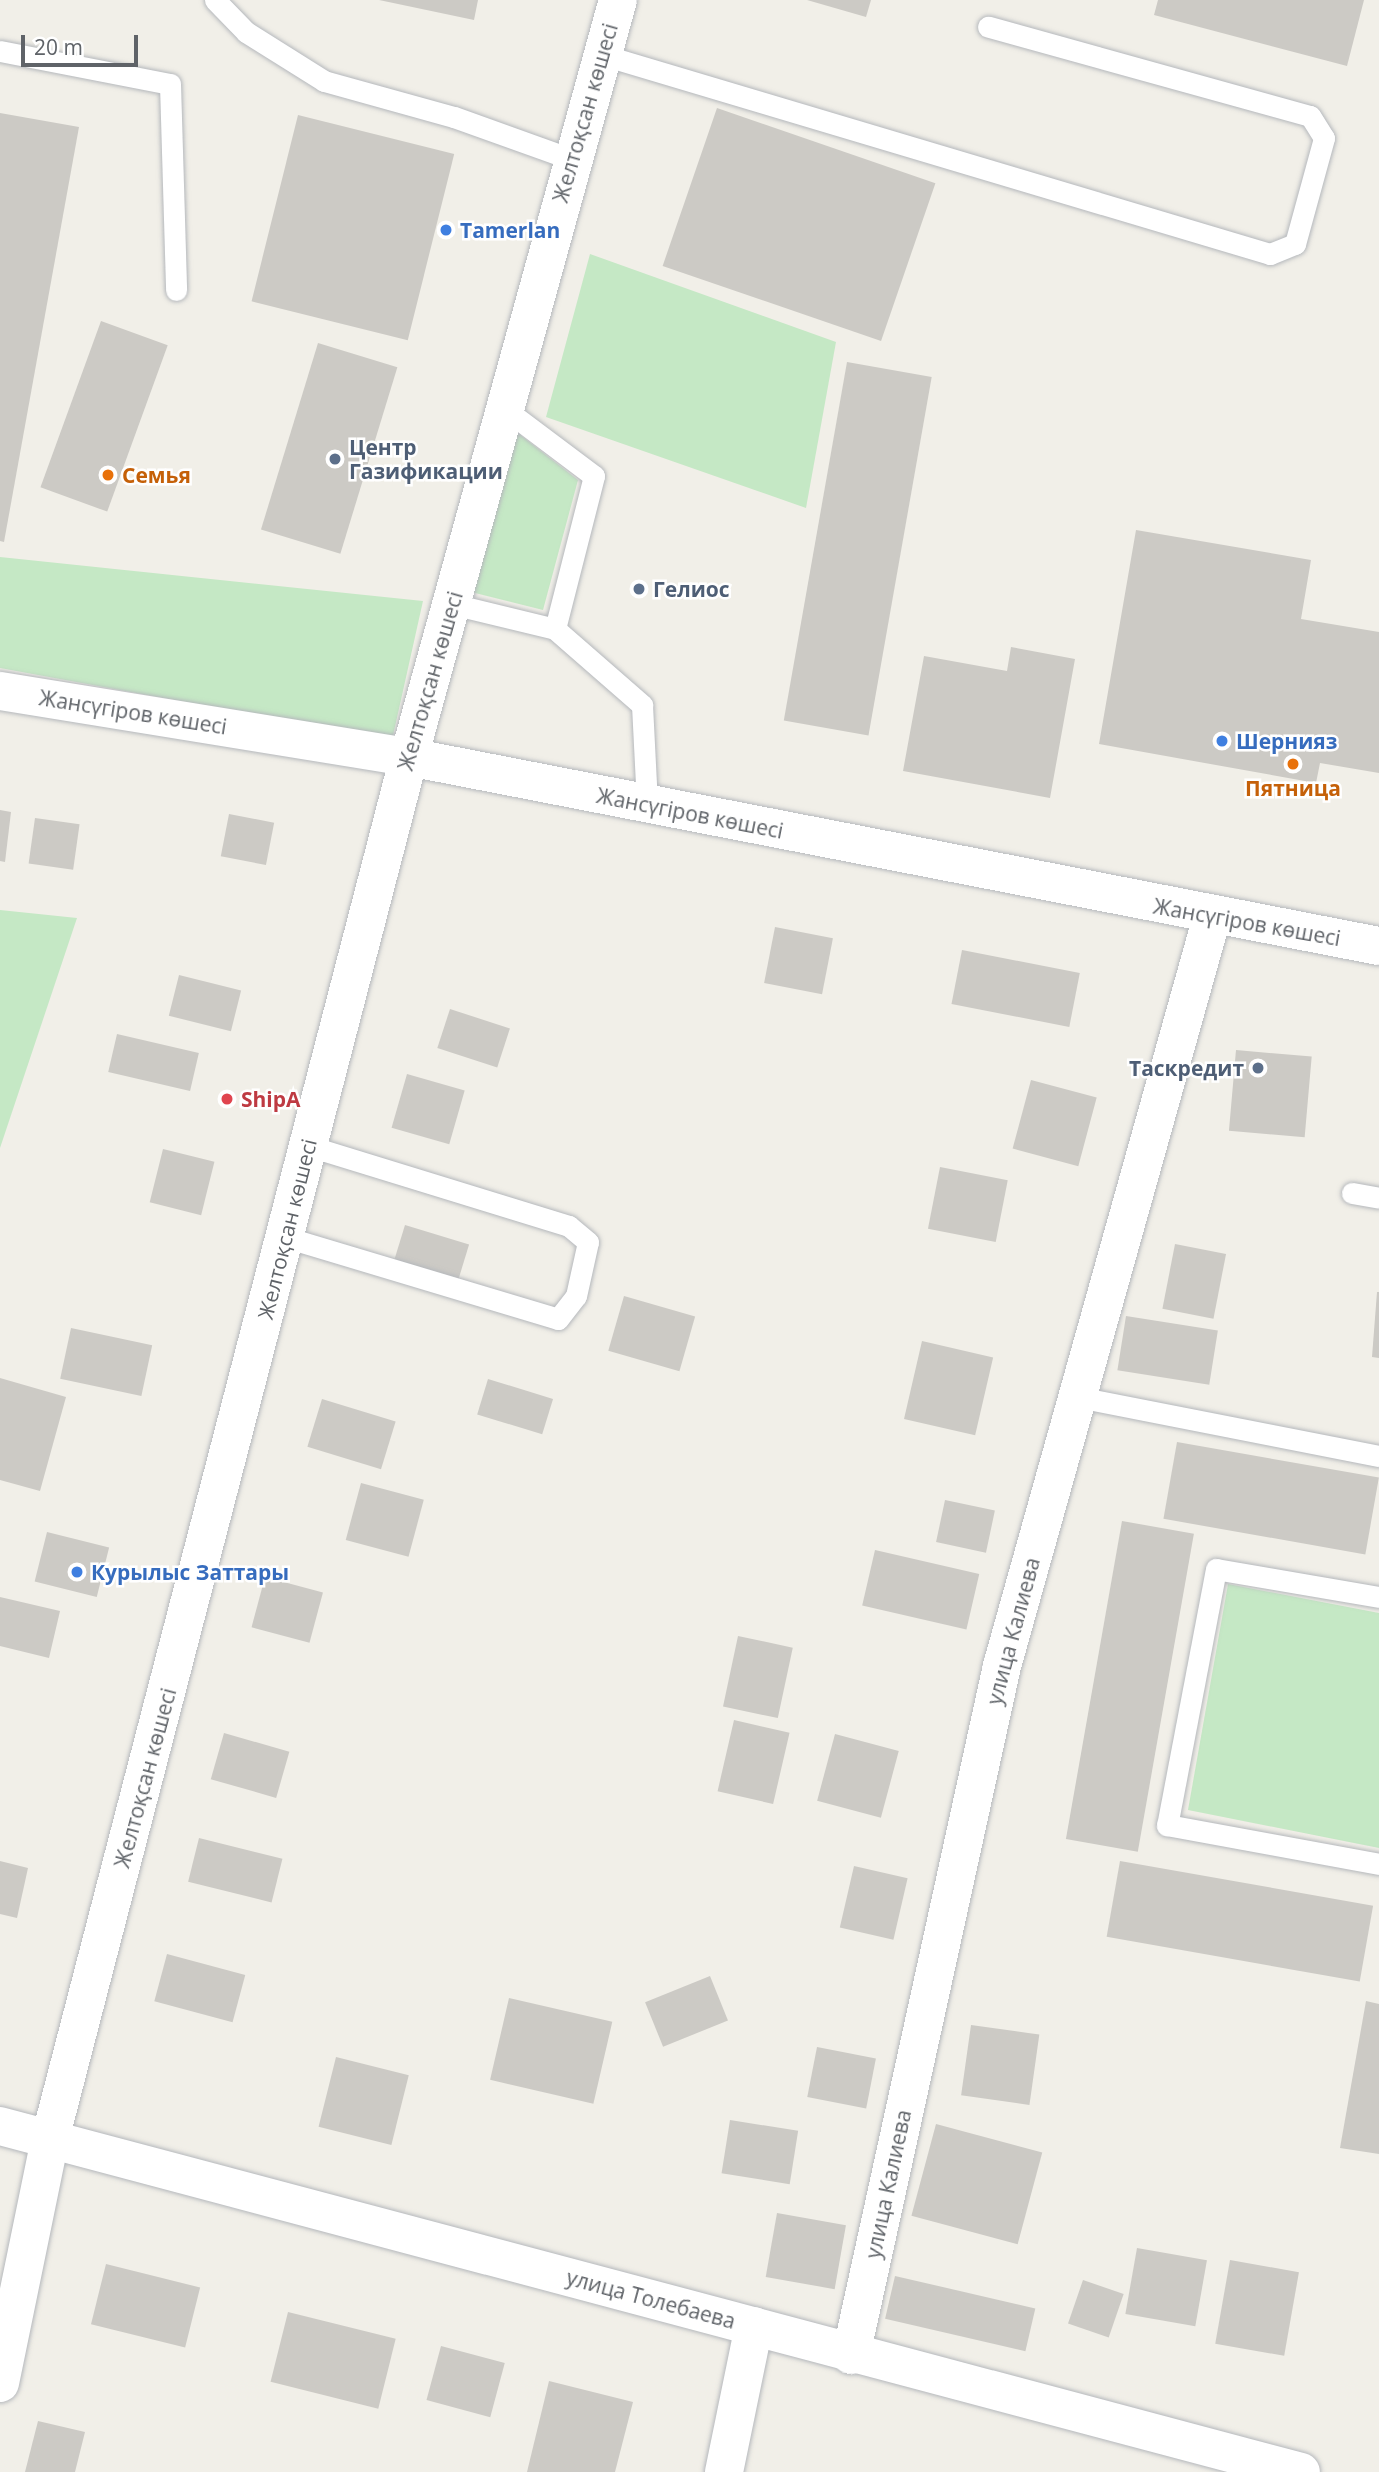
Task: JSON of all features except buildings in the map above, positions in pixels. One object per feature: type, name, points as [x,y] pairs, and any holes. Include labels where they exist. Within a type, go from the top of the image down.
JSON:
[{"type":"main road","name":"Желтоқсан көшесі","points":[[0,2383],[50,2139],[409,757],[452,604],[502,407],[618,0]]},
{"type":"main road","name":"Жансүгіров көшесі","points":[[0,691],[409,757],[1212,917],[1379,946]]},
{"type":"main road","name":"улица Калиева","points":[[851,2355],[1002,1666],[1212,917]]},
{"type":"main road","name":"улица Толебаева","points":[[0,2126],[754,2326],[851,2355],[1301,2472]]},
{"type":"main road","points":[[724,2472],[754,2326]]},
{"type":"lane","points":[[215,0],[246,32],[324,80],[454,117],[571,159]]},
{"type":"lane","points":[[603,55],[1270,254],[1295,244],[1324,138],[1310,116],[988,27]]},
{"type":"lane","points":[[0,51],[170,84],[176,290]]},
{"type":"lane","points":[[502,407],[594,476],[555,629]]},
{"type":"lane","points":[[452,604],[555,629],[642,705],[647,804]]},
{"type":"lane","points":[[285,1237],[558,1319],[576,1296],[588,1242],[569,1226],[309,1146]]},
{"type":"lane","points":[[1352,1193],[1379,1198]]},
{"type":"lane","points":[[1078,1397],[1379,1456]]},
{"type":"lane","points":[[1379,1597],[1216,1569],[1167,1825],[1379,1864]]},
{"type":"green space","points":[[590,254],[836,342],[806,508],[546,417]]},
{"type":"green space","points":[[510,427],[578,480],[543,610],[471,592]]},
{"type":"green space","points":[[0,557],[423,601],[392,740],[0,668]]},
{"type":"green space","points":[[0,910],[77,918],[0,1148]]},
{"type":"green space","points":[[1228,1584],[1379,1613],[1379,1848],[1188,1810]]},
{"type":"place","name":"Tamerlan","points":[[446,230]]},
{"type":"place","name":"Центр Газификации","points":[[335,459]]},
{"type":"place","name":"Семья","points":[[108,475]]},
{"type":"place","name":"Гелиос","points":[[639,589]]},
{"type":"place","name":"Шернияз","points":[[1222,741]]},
{"type":"place","name":"Пятница","points":[[1293,764]]},
{"type":"place","name":"Таскредит","points":[[1258,1068]]},
{"type":"place","name":"ShipA","points":[[227,1099]]},
{"type":"place","name":"Курылыс Заттары","points":[[77,1572]]}]
